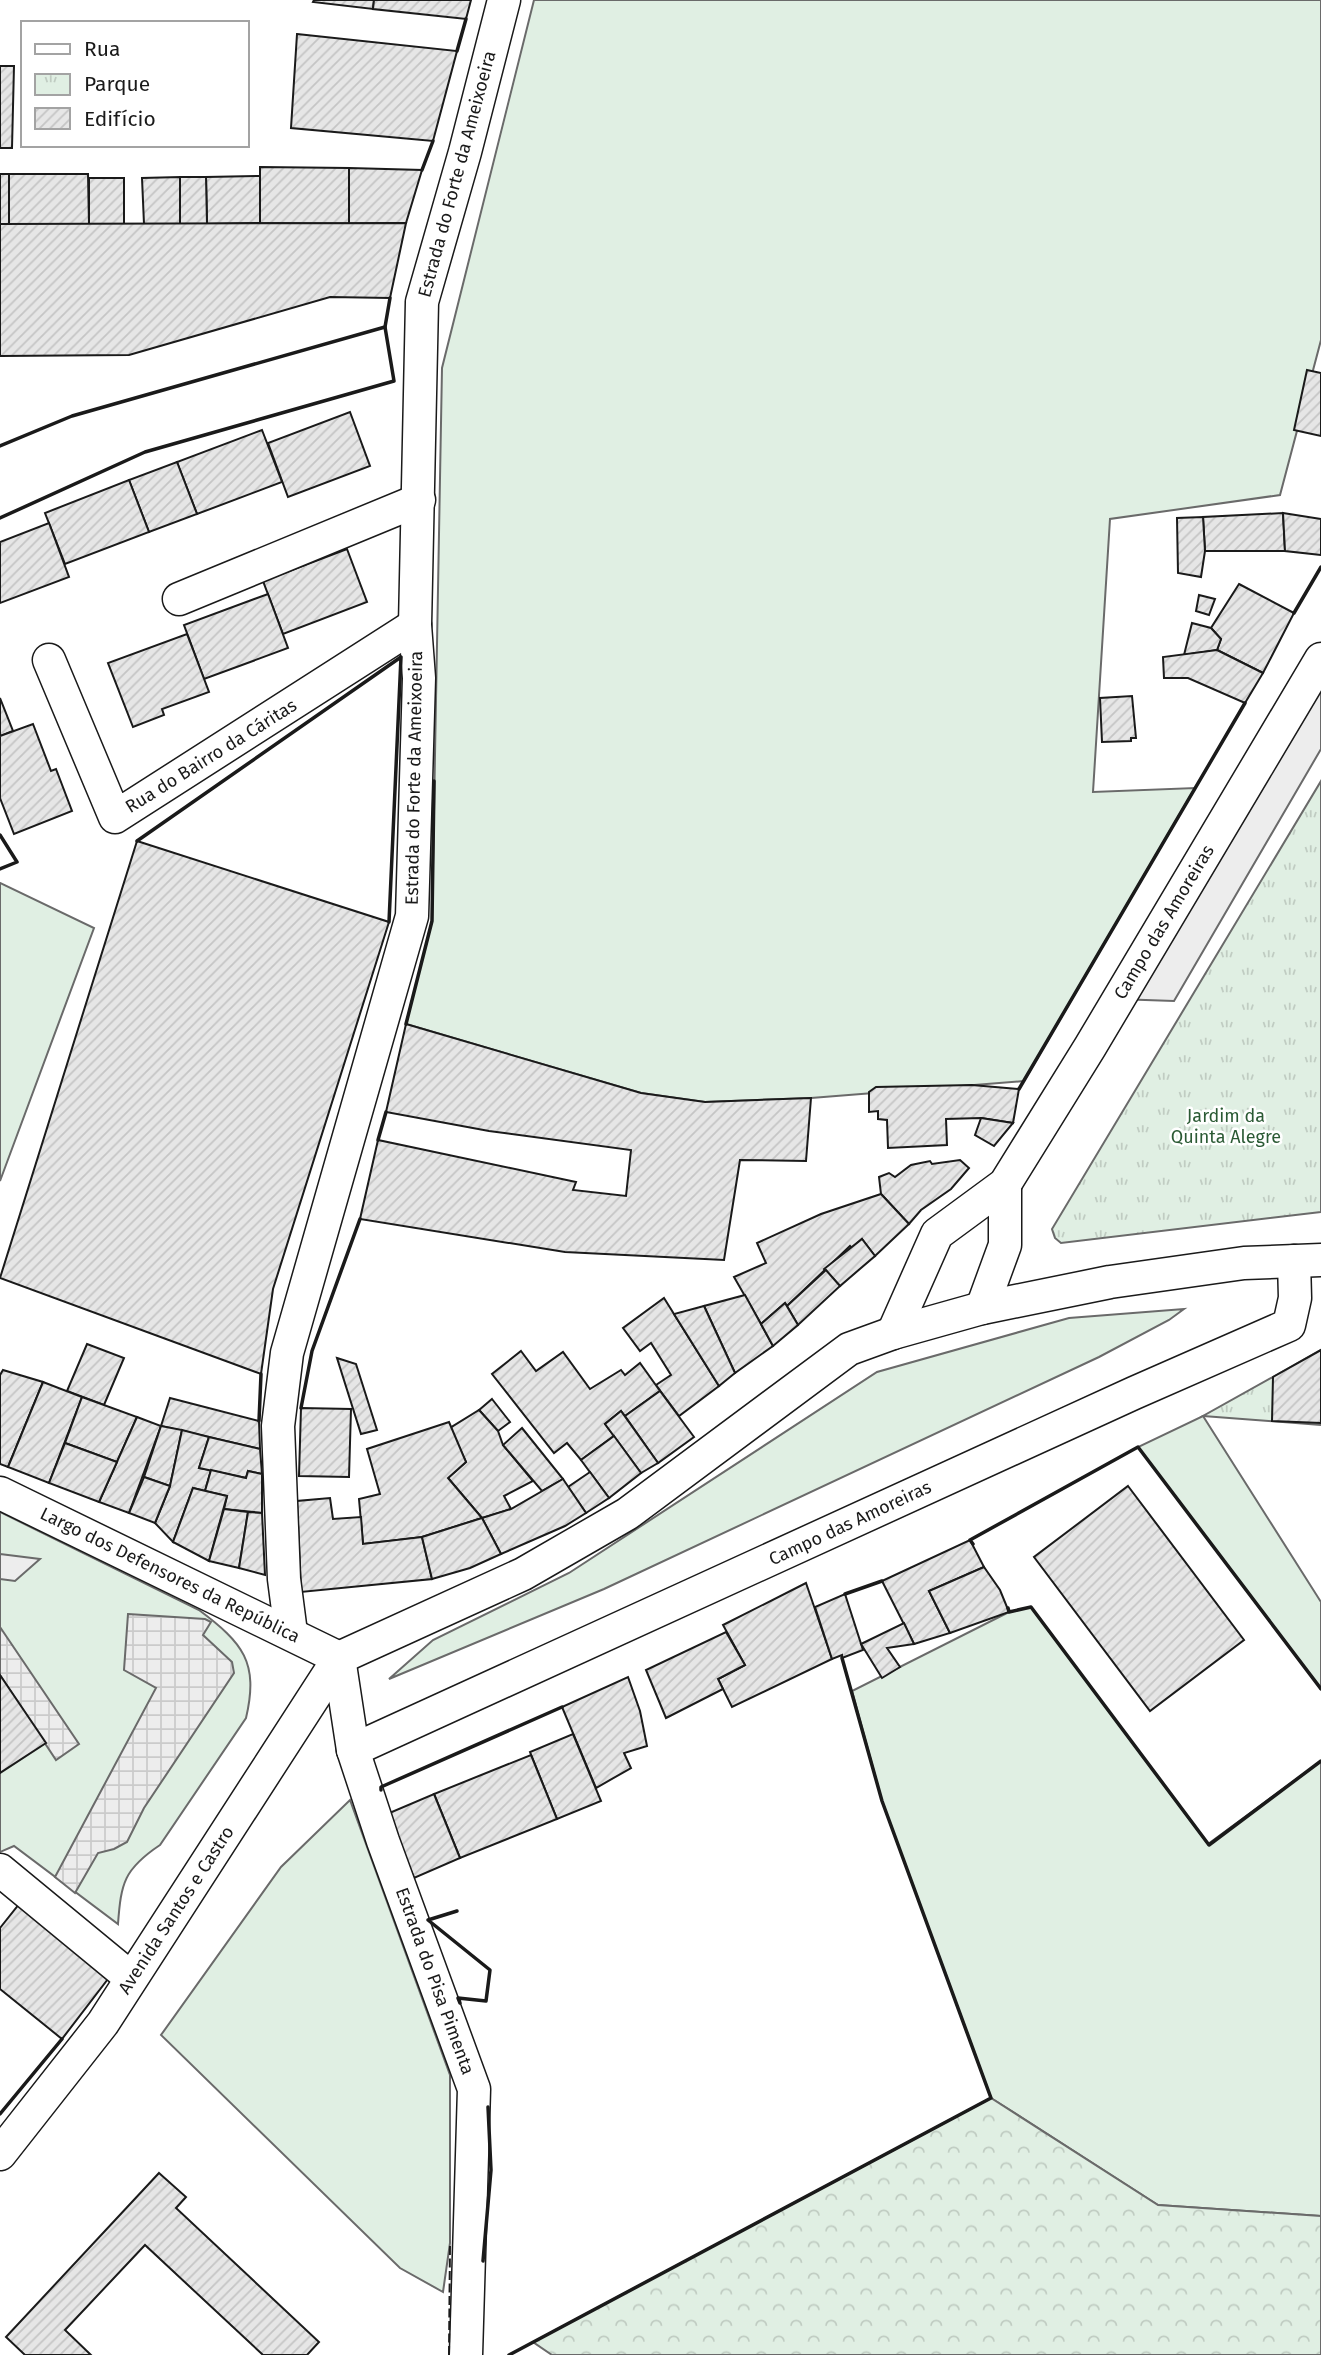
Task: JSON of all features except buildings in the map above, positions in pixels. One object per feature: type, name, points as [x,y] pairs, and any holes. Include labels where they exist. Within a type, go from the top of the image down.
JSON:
[{"type":"street","name":"Estrada do Forte da Ameixoeira","points":[[291,1633],[284,1579],[278,1426],[287,1353],[412,916],[419,678],[415,625],[422,302],[465,152],[504,0]]},
{"type":"street","points":[[179,599],[419,500]]},
{"type":"street","name":"Rua do Bairro da Cáritas","points":[[49,660],[115,817],[415,625]]},
{"type":"street","name":"Campo das Amoreiras","points":[[893,1333],[937,1234],[1005,1184],[1090,1047],[1321,659]]},
{"type":"street","points":[[982,1308],[1005,1245],[1005,1184]]},
{"type":"street","name":"Campo das Amoreiras","points":[[339,1658],[523,1574],[627,1514],[849,1349],[893,1333],[982,1308],[1110,1282],[1244,1263],[1308,1260],[1289,1325],[1134,1393],[353,1750]]},
{"type":"street","name":"Largo dos Defensores da República","points":[[0,1493],[339,1658]]},
{"type":"street","name":"Estrada do Pisa Pimenta","points":[[339,1658],[353,1750],[383,1841],[474,2089],[466,2355]]},
{"type":"street","name":"Avenida Santos e Castro","points":[[0,2154],[103,2022],[339,1658]]},
{"type":"street","points":[[0,1870],[131,1978]]},
{"type":"green space","points":[[534,0],[1321,0],[1321,340],[1280,495],[1110,519],[1093,792],[1195,788],[1024,1081],[811,1098],[705,1102],[641,1093],[406,1024],[432,921],[442,368]]},
{"type":"green space","name":"Jardim da Quinta Alegre","points":[[1321,781],[1321,1212],[1061,1243],[1055,1238],[1052,1229]]},
{"type":"green space","points":[[0,883],[94,928],[0,1181]]},
{"type":"green space","points":[[1184,1309],[1169,1320],[1099,1357],[604,1589],[389,1679],[433,1640],[569,1573],[877,1372],[1069,1318]]},
{"type":"green space","points":[[1321,1350],[1321,1425],[1203,1416]]},
{"type":"green space","points":[[1203,1416],[1321,1602],[1321,1689],[1138,1447]]},
{"type":"green space","points":[[0,1512],[199,1610],[237,1644],[248,1668],[250,1699],[246,1718],[160,1845],[139,1862],[127,1878],[123,1887],[118,1924],[14,1846],[0,1852]]},
{"type":"green space","points":[[1031,1607],[1208,1844],[1321,1761],[1321,2216],[1158,2205],[991,2098],[882,1801],[852,1691],[1009,1612]]},
{"type":"green space","points":[[350,1800],[450,2075],[450,2243],[443,2292],[400,2268],[161,2035],[281,1867]]},
{"type":"green space","points":[[991,2098],[1158,2205],[1321,2216],[1321,2355],[552,2355],[533,2342]]},
{"type":"shaded area","points":[[1321,659],[1321,749],[1174,1001],[1117,999]]},
{"type":"shaded area","points":[[0,1554],[40,1559],[15,1581],[0,1579]]},
{"type":"shaded area","points":[[128,1614],[205,1619],[211,1622],[203,1635],[232,1662],[234,1673],[144,1808],[127,1842],[98,1853],[75,1893],[55,1877],[156,1688],[124,1670]]},
{"type":"shaded area","points":[[0,1627],[79,1744],[56,1760],[0,1675]]},
{"type":"fence","points":[[449,2355],[450,2243]]},
{"type":"wall","points":[[457,51],[466,19]]},
{"type":"wall","points":[[422,170],[433,141]]},
{"type":"wall","points":[[0,518],[145,452],[394,381],[385,327],[390,298]]},
{"type":"wall","points":[[0,446],[72,416],[385,327]]},
{"type":"wall","points":[[1294,613],[1321,567]]},
{"type":"wall","points":[[137,841],[401,657],[389,922]]},
{"type":"wall","points":[[1019,1089],[1245,703]]},
{"type":"wall","points":[[406,1024],[432,921],[434,781]]},
{"type":"wall","points":[[0,835],[17,862],[0,869]]},
{"type":"wall","points":[[378,1140],[386,1112]]},
{"type":"wall","points":[[301,1408],[312,1351],[360,1219]]},
{"type":"wall","points":[[259,1421],[261,1374]]},
{"type":"wall","points":[[973,1544],[970,1540],[1138,1447],[1321,1689]]},
{"type":"wall","points":[[845,1594],[882,1581]]},
{"type":"wall","points":[[1008,1608],[1009,1612],[1031,1607],[1209,1845],[1321,1761]]},
{"type":"wall","points":[[509,2355],[991,2098],[882,1801],[842,1658]]},
{"type":"wall","points":[[381,1790],[381,1787],[562,1707]]},
{"type":"wall","points":[[457,1911],[428,1920],[490,1970],[486,2001],[458,1998],[460,2003]]},
{"type":"wall","points":[[0,2114],[62,2039]]},
{"type":"wall","points":[[483,2261],[491,2170],[488,2107]]}]
